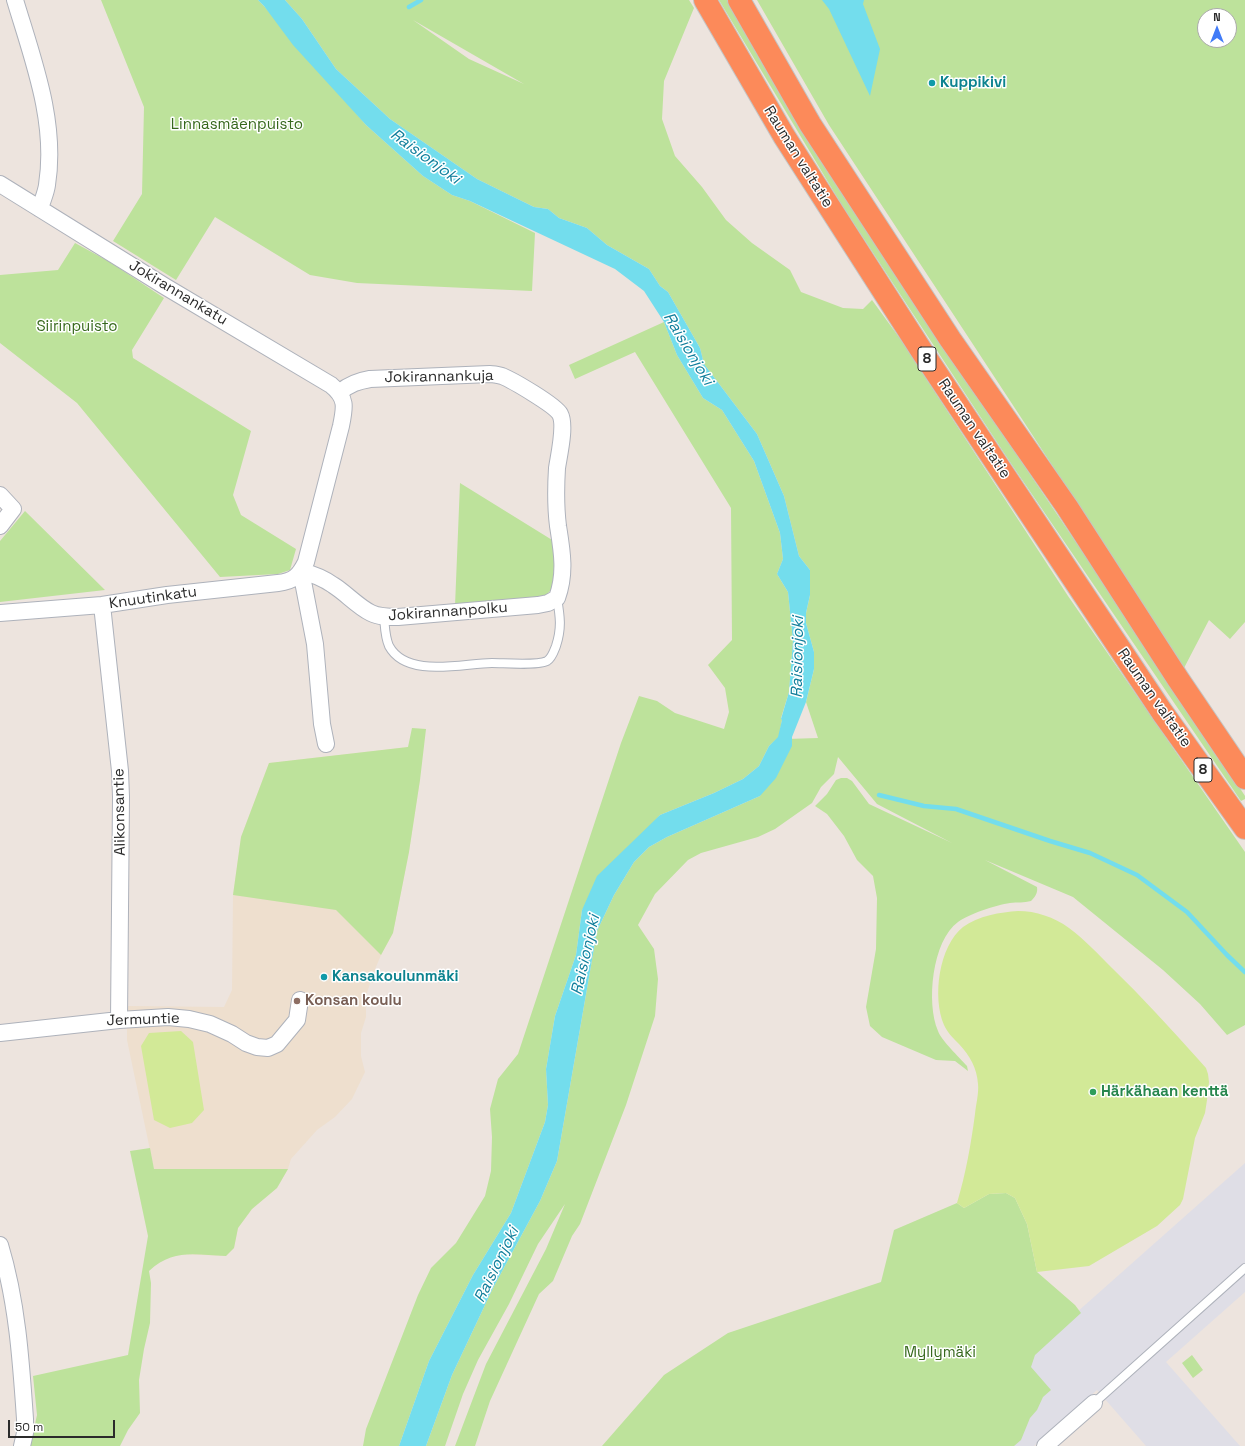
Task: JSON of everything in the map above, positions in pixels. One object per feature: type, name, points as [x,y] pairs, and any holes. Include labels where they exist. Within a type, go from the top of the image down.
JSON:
[{"type":"highway","name":"Rauman valtatie","points":[[704,0],[784,136],[923,353],[1162,712],[1245,828]]},
{"type":"highway","name":"Rauman valtatie","points":[[739,0],[822,144],[950,339],[1068,507],[1178,679],[1245,778]]},
{"type":"street","points":[[15,0],[40,81],[45,106],[49,165],[47,187],[40,209]]},
{"type":"street","name":"Jokirannankatu","points":[[0,184],[166,287],[331,385],[340,392]]},
{"type":"street","name":"Jokirannankuja","points":[[340,392],[349,385],[358,381],[370,379],[490,374],[502,376],[552,406],[560,414],[562,425],[557,476],[558,525],[563,558],[560,588],[557,598]]},
{"type":"street","points":[[326,744],[322,724],[315,644],[301,571],[306,562],[341,426],[343,403],[340,392]]},
{"type":"street","points":[[0,495],[13,509],[0,526]]},
{"type":"street","name":"Knuutinkatu","points":[[0,613],[102,605],[167,595],[288,582],[295,578],[301,571]]},
{"type":"street","name":"Jokirannanpolku","points":[[301,571],[324,579],[372,614],[384,617],[538,605],[548,603],[557,598]]},
{"type":"street","name":"Alikonsantie","points":[[102,605],[118,742],[120,777],[119,1020]]},
{"type":"street","name":"Jermuntie","points":[[0,1033],[160,1017],[190,1019],[210,1024],[232,1034],[246,1043],[257,1047],[268,1048],[278,1044],[297,1020],[300,1000]]},
{"type":"street","points":[[0,1245],[17,1318],[25,1419],[25,1433],[22,1446]]},
{"type":"street","points":[[1045,1446],[1094,1403]]},
{"type":"lane","points":[[384,617],[385,635],[390,647],[399,657],[410,663],[423,666],[442,667],[492,663],[536,663],[547,661],[554,653],[558,641],[561,629],[557,598]]},
{"type":"lane","points":[[1094,1403],[1245,1268]]},
{"type":"shaded area","name":"Konsan koulu","points":[[408,747],[420,780],[409,852],[393,933],[381,955],[366,996],[366,1017],[361,1033],[361,1056],[365,1072],[352,1099],[335,1117],[317,1130],[291,1159],[288,1169],[277,1188],[252,1209],[238,1228],[234,1248],[226,1256],[180,1254],[167,1258],[168,1236],[127,1040],[127,1006],[224,1007],[232,990],[233,895],[241,837],[269,763]]},
{"type":"shaded area","points":[[1245,1163],[1245,1292],[1166,1362],[1240,1446],[1146,1446],[1097,1390],[1034,1446],[1010,1446],[1032,1352]]},
{"type":"green space","name":"Linnasmäenpuisto","points":[[101,0],[258,0],[366,125],[423,176],[452,195],[470,201],[535,233],[532,291],[357,283],[310,275],[215,217],[176,280],[113,241],[142,194],[144,107]]},
{"type":"green space","points":[[285,0],[689,0],[694,8],[664,81],[662,119],[675,156],[702,187],[726,220],[752,243],[790,270],[801,292],[843,308],[863,309],[872,300],[901,340],[1068,596],[1245,852],[1245,1025],[1227,1035],[1200,1004],[1163,970],[1073,897],[985,860],[1037,887],[1037,891],[1031,901],[998,906],[983,910],[963,919],[949,931],[942,943],[937,957],[932,989],[934,1019],[940,1035],[946,1044],[967,1066],[968,1071],[955,1061],[936,1060],[882,1037],[870,1026],[866,1007],[876,949],[877,898],[873,876],[857,860],[844,836],[827,814],[815,806],[827,794],[836,780],[847,778],[852,781],[869,804],[952,843],[877,804],[838,757],[834,774],[821,787],[812,803],[775,829],[758,837],[701,853],[688,860],[655,894],[638,925],[654,949],[658,979],[655,1016],[626,1105],[580,1224],[572,1236],[553,1281],[539,1294],[490,1401],[475,1446],[455,1446],[486,1364],[546,1249],[565,1204],[538,1244],[509,1304],[478,1360],[463,1394],[445,1446],[426,1446],[452,1375],[493,1288],[540,1201],[557,1161],[597,931],[614,895],[634,862],[649,847],[667,837],[760,796],[786,739],[818,738],[806,702],[814,669],[814,652],[806,623],[806,613],[810,595],[810,570],[799,556],[784,496],[757,434],[704,364],[700,348],[668,292],[660,286],[649,269],[607,245],[587,228],[559,218],[548,209],[534,207],[477,179],[390,119],[336,69],[302,19]],"holes":[[[413,20],[524,84],[469,59]]]},
{"type":"green space","points":[[719,0],[727,0],[850,204],[1190,711],[1245,796],[1245,799],[1241,801],[1010,462],[843,207]]},
{"type":"green space","points":[[757,0],[1245,0],[1245,622],[1230,639],[1209,620],[1184,668],[829,125]]},
{"type":"green space","name":"Siirinpuisto","points":[[75,243],[110,262],[164,298],[132,350],[133,358],[251,431],[233,495],[241,515],[296,549],[290,570],[278,574],[220,577],[77,403],[0,343],[0,275],[58,270]]},
{"type":"green space","points":[[664,322],[677,355],[703,398],[722,410],[754,461],[780,533],[783,559],[777,574],[788,592],[793,641],[789,692],[781,718],[782,720],[779,737],[769,746],[759,766],[743,779],[714,793],[660,815],[582,910],[576,955],[555,1016],[546,1069],[548,1105],[545,1122],[511,1213],[473,1275],[429,1361],[399,1446],[363,1446],[366,1429],[418,1295],[431,1268],[456,1243],[485,1196],[491,1171],[492,1137],[490,1109],[498,1079],[518,1054],[621,743],[639,696],[657,701],[675,713],[724,729],[729,712],[725,688],[708,665],[732,640],[731,508],[635,352],[575,379],[569,365]]},
{"type":"green space","points":[[460,483],[557,543],[552,589],[544,597],[455,606]]},
{"type":"green space","points":[[25,511],[105,590],[0,602],[0,541]]},
{"type":"green space","points":[[412,728],[426,729],[420,780],[409,852],[393,933],[381,955],[336,910],[233,895],[241,837],[269,763],[408,747]]},
{"type":"green space","name":"Härkähaan kenttä","points":[[1018,911],[1038,913],[1051,918],[1063,924],[1080,937],[1156,1013],[1206,1068],[1208,1074],[1209,1082],[1205,1113],[1195,1138],[1183,1199],[1180,1205],[1157,1226],[1089,1266],[1037,1272],[1027,1224],[1015,1198],[1006,1193],[989,1194],[964,1208],[957,1203],[970,1147],[978,1095],[978,1084],[976,1073],[970,1058],[948,1033],[940,1014],[938,987],[940,973],[948,946],[963,927],[969,923],[990,915]]},
{"type":"green space","points":[[181,1031],[193,1042],[204,1110],[192,1123],[170,1128],[154,1120],[141,1046],[149,1033]]},
{"type":"green space","points":[[150,1148],[154,1169],[288,1169],[277,1188],[252,1209],[238,1228],[234,1248],[226,1256],[185,1254],[167,1259],[149,1271],[151,1283],[150,1323],[139,1380],[140,1413],[128,1430],[120,1446],[30,1446],[37,1415],[33,1376],[128,1355],[148,1236],[130,1151]]},
{"type":"green space","name":"Myllymäki","points":[[1006,1193],[1015,1198],[1027,1224],[1037,1272],[1075,1305],[1081,1313],[1035,1355],[1031,1367],[1051,1390],[1043,1397],[1037,1410],[1030,1418],[1021,1440],[1014,1446],[602,1446],[664,1375],[728,1333],[881,1282],[894,1230],[957,1203],[964,1208],[989,1194]]},
{"type":"green space","points":[[1192,1355],[1203,1370],[1193,1378],[1182,1363]]},
{"type":"water","name":"Raisionjoki","points":[[258,0],[285,0],[302,19],[336,69],[390,119],[477,179],[534,207],[548,209],[559,218],[587,228],[607,245],[649,269],[660,286],[668,292],[700,348],[704,364],[757,434],[784,496],[799,556],[810,570],[810,595],[806,613],[806,623],[814,652],[814,669],[806,702],[792,737],[792,746],[776,778],[760,796],[667,837],[649,847],[634,862],[614,895],[597,931],[557,1161],[540,1201],[493,1288],[452,1375],[426,1446],[399,1446],[429,1361],[473,1275],[511,1213],[545,1122],[548,1105],[546,1069],[555,1016],[576,955],[582,910],[597,876],[660,815],[714,793],[743,779],[759,766],[769,746],[778,737],[781,719],[789,692],[793,641],[788,592],[777,574],[783,559],[780,533],[754,461],[722,410],[703,398],[677,355],[664,322],[644,291],[615,269],[470,201],[452,195],[423,176],[366,125],[293,45]]},
{"type":"water","points":[[822,0],[864,0],[863,4],[880,49],[870,96],[829,9]]},
{"type":"waterway","points":[[409,7],[421,0]]},
{"type":"waterway","points":[[879,795],[924,806],[956,809],[1090,853],[1137,875],[1187,912],[1245,972]]},
{"type":"place","name":"Kuppikivi","points":[[932,83]]},
{"type":"place","name":"Kansakoulunmäki","points":[[324,977]]},
{"type":"place","name":"Konsan koulu","points":[[297,1001]]},
{"type":"place","name":"Härkähaan kenttä","points":[[1093,1092]]}]
